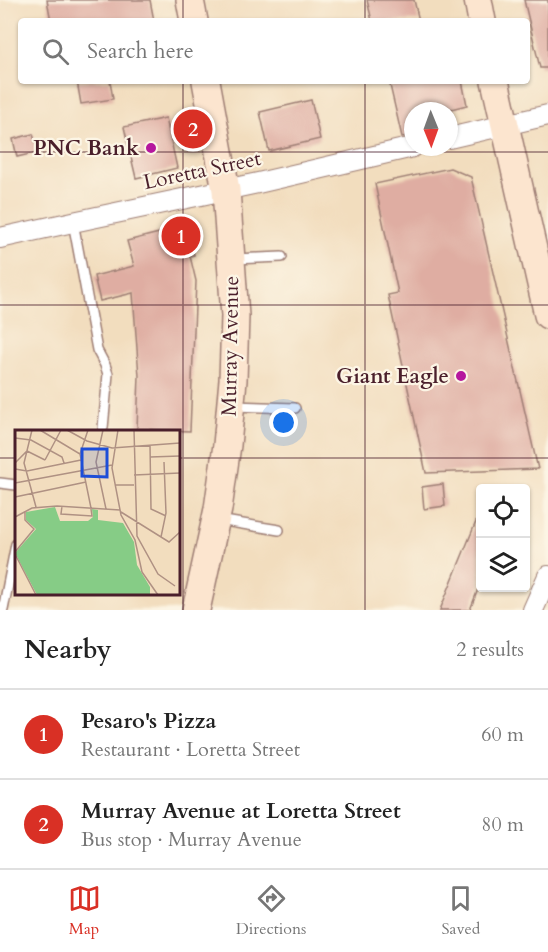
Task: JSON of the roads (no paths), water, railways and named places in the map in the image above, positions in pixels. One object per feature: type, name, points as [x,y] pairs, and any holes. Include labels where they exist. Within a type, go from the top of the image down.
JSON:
[{"type":"main road","points":[[190,0],[193,18]]},
{"type":"main road","points":[[478,0],[481,18]]},
{"type":"main road","name":"Murray Avenue","points":[[196,610],[215,519],[227,445],[233,380],[235,316],[226,190],[207,84]]},
{"type":"main road","points":[[496,84],[548,315]]},
{"type":"street","points":[[458,136],[548,115]]},
{"type":"street","name":"Loretta Street","points":[[0,238],[404,149]]},
{"type":"street","points":[[533,610],[548,576]]},
{"type":"lane","points":[[73,222],[97,350],[108,374],[103,428]]},
{"type":"lane","points":[[231,259],[282,257]]},
{"type":"lane","points":[[231,406],[295,408]]},
{"type":"lane","points":[[0,483],[15,485]]},
{"type":"lane","points":[[215,519],[279,530]]},
{"type":"lane","points":[[3,610],[15,549]]},
{"type":"place","name":"Murray Avenue at Loretta Street","points":[[193,129]]},
{"type":"place","name":"PNC Bank","points":[[151,148]]},
{"type":"place","name":"Pesaro's Pizza","points":[[181,236]]},
{"type":"place","name":"Giant Eagle","points":[[461,376]]}]
